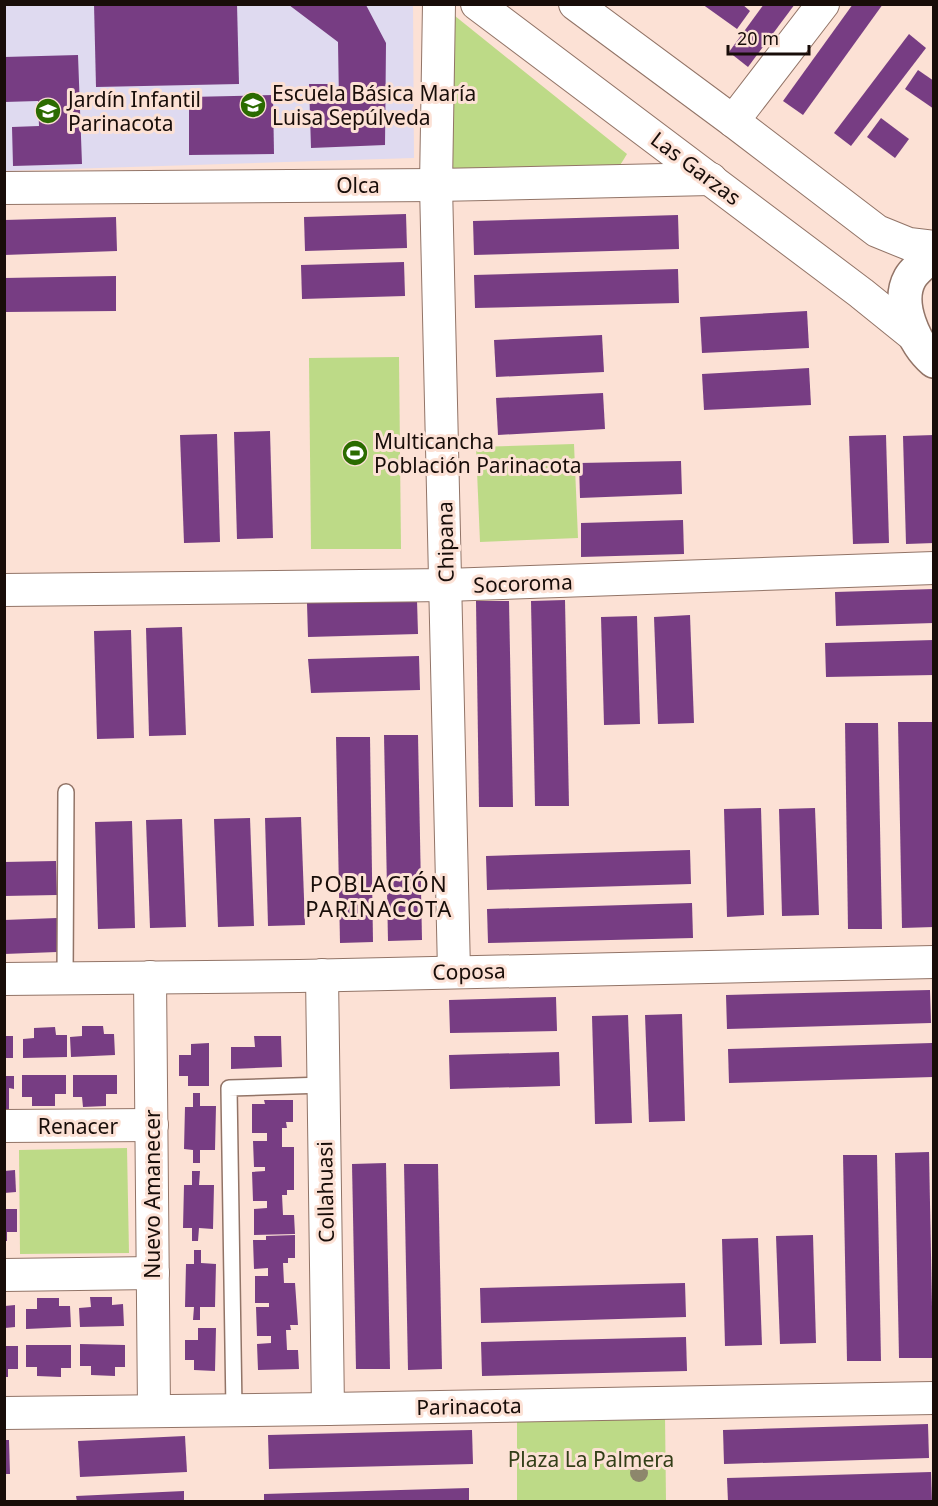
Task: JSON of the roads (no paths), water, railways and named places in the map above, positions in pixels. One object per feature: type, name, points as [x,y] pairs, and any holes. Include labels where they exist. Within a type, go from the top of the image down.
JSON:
[{"type":"street","name":"Chipana","points":[[439,4],[436,185],[454,971]]},
{"type":"street","name":"Las Garzas","points":[[477,4],[711,179],[913,335]]},
{"type":"street","points":[[576,4],[877,231],[909,244],[933,247]]},
{"type":"street","points":[[733,121],[823,4]]},
{"type":"street","name":"Olca","points":[[4,188],[436,185],[711,179]]},
{"type":"street","points":[[933,254],[910,279],[907,294],[907,314],[913,335],[933,361]]},
{"type":"street","name":"Socoroma","points":[[4,590],[446,585],[933,568]]},
{"type":"street","name":"Coposa","points":[[4,979],[322,975],[933,962]]},
{"type":"street","name":"Collahuasi","points":[[322,975],[328,1409]]},
{"type":"street","name":"Nuevo Amanecer","points":[[150,977],[154,1410]]},
{"type":"street","name":"Renacer","points":[[4,1126],[152,1125]]},
{"type":"street","points":[[4,1275],[153,1273]]},
{"type":"street","name":"Parinacota","points":[[4,1413],[933,1398]]},
{"type":"lane","points":[[65,979],[66,792]]},
{"type":"lane","points":[[234,1410],[230,1088],[324,1085]]},
{"type":"place","name":"Escuela Básica María Luisa Sepúlveda","points":[[253,105]]},
{"type":"place","name":"Jardín Infantil Parinacota","points":[[48,111]]},
{"type":"place","name":"Multicancha Población Parinacota","points":[[355,453]]},
{"type":"district","name":"POBLACIÓN PARINACOTA","points":[[379,896]]},
{"type":"park label","name":"Plaza La Palmera","points":[[591,1459]]}]
